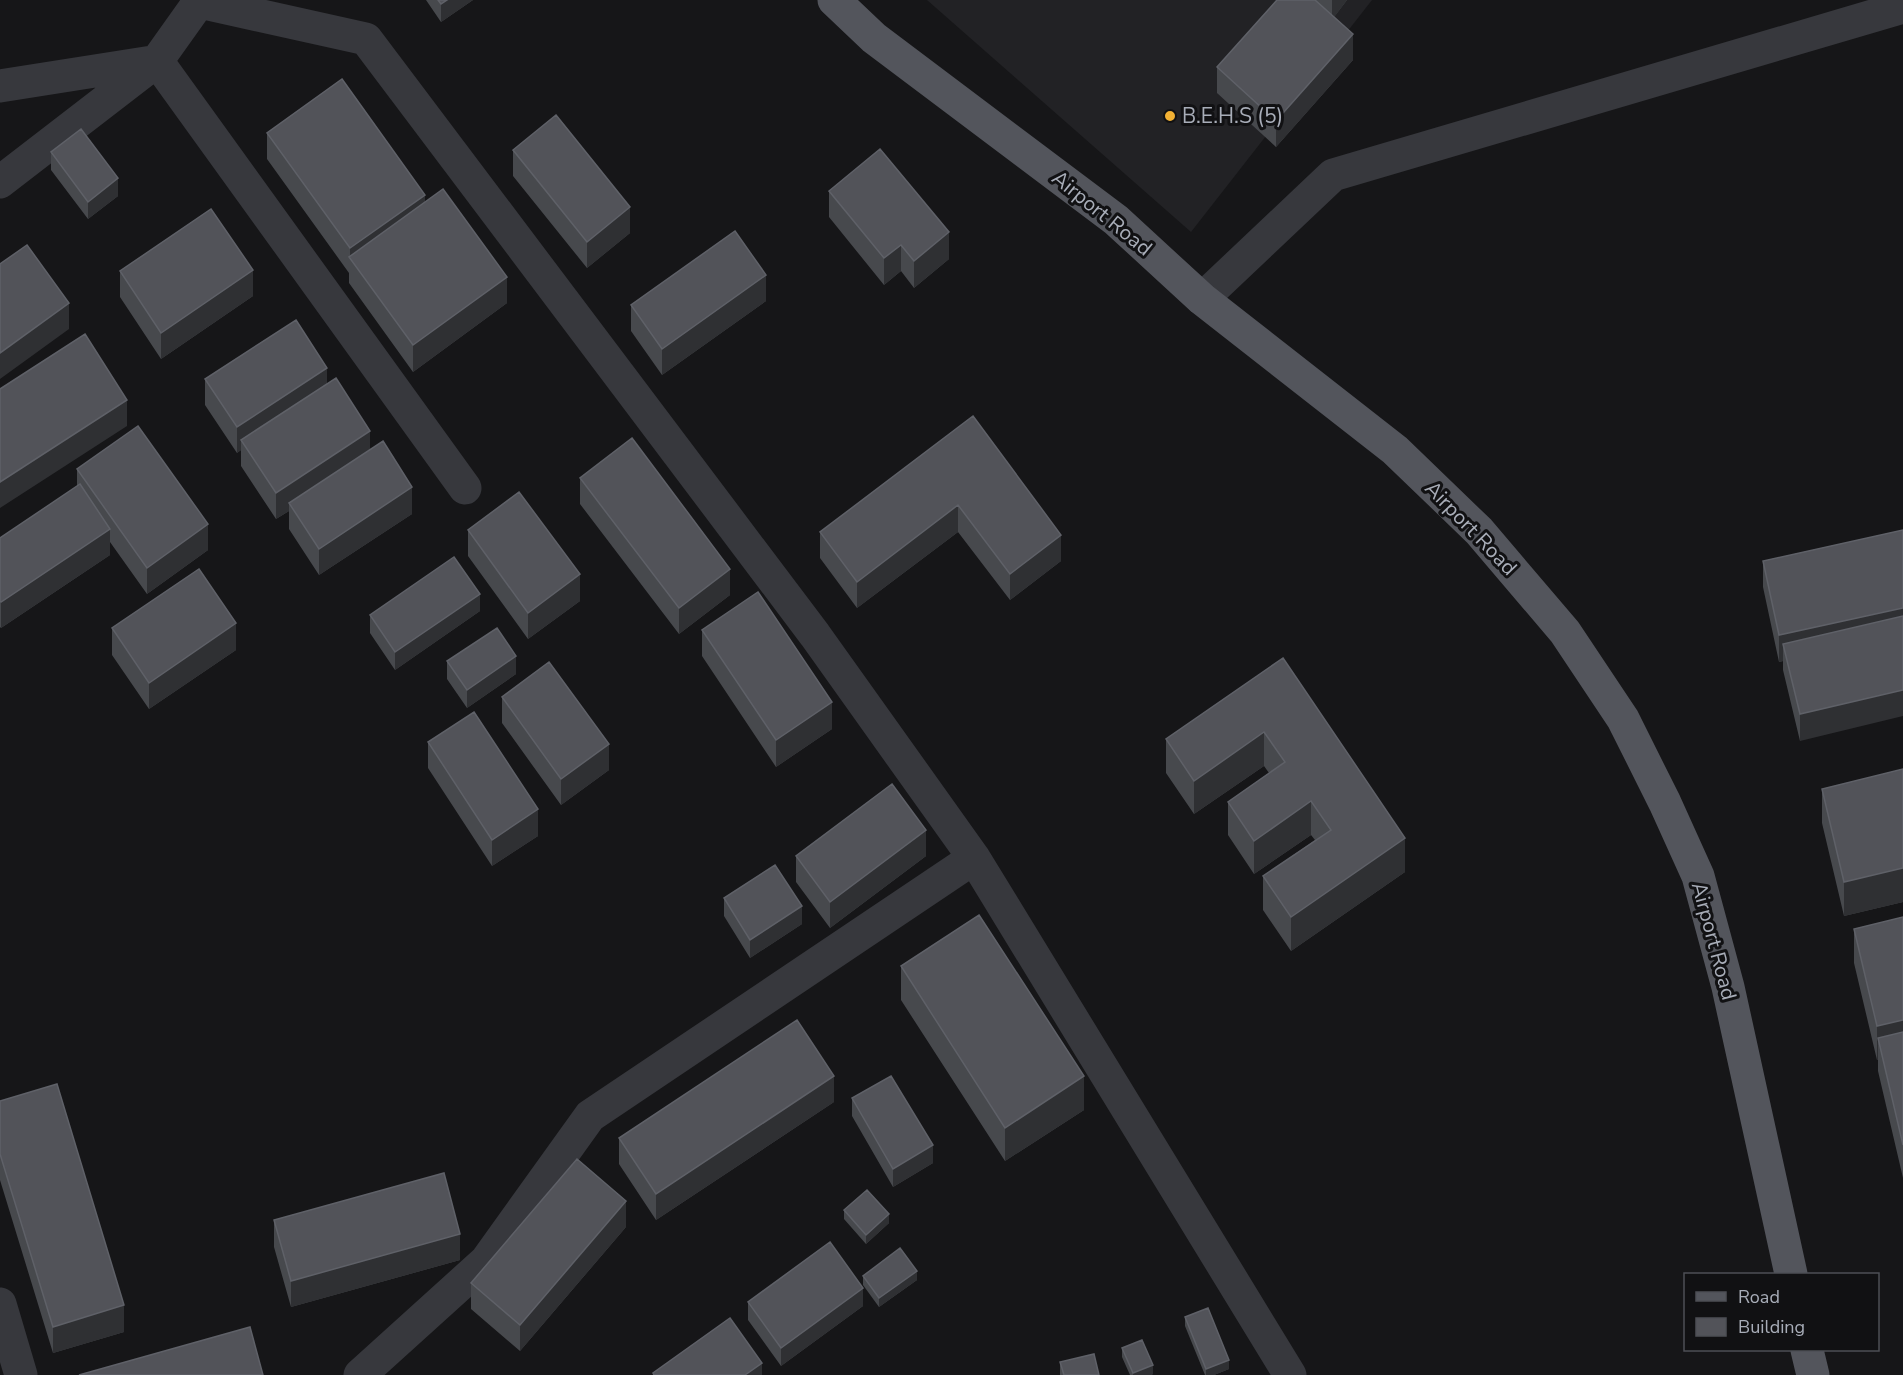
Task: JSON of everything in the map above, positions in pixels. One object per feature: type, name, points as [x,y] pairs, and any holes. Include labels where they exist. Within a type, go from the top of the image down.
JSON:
[{"type":"main road","name":"Airport Road","points":[[834,0],[874,38],[1116,220],[1202,298],[1395,450],[1479,531],[1565,632],[1623,719],[1698,876],[1728,987],[1791,1273]]},
{"type":"main road","points":[[1807,1351],[1813,1375]]},
{"type":"street","points":[[0,182],[157,61],[199,1],[366,39],[815,635],[974,858],[1290,1375]]},
{"type":"street","points":[[1202,298],[1333,175],[1903,7]]},
{"type":"street","points":[[0,86],[157,61]]},
{"type":"street","points":[[157,61],[465,488]]},
{"type":"street","points":[[360,1375],[486,1261],[590,1116],[974,858]]},
{"type":"street","points":[[0,1304],[21,1375]]},
{"type":"shaded area","name":"B.E.H.S (5)","points":[[927,0],[1372,0],[1191,232]]},
{"type":"building","points":[[1277,0],[1315,0],[1353,34],[1276,121],[1217,67]]},
{"type":"building","points":[[342,79],[425,195],[350,248],[267,133]]},
{"type":"building","points":[[556,115],[630,207],[587,242],[513,150]]},
{"type":"building","points":[[81,129],[118,178],[88,202],[51,152]]},
{"type":"building","points":[[880,149],[949,232],[914,261],[901,245],[884,258],[829,191]]},
{"type":"building","points":[[443,189],[507,277],[413,345],[349,257]]},
{"type":"building","points":[[211,209],[253,270],[161,333],[120,271]]},
{"type":"building","points":[[735,231],[766,275],[662,349],[631,305]]},
{"type":"building","points":[[27,245],[69,303],[0,353],[0,264]]},
{"type":"building","points":[[296,320],[327,368],[237,427],[205,379]]},
{"type":"building","points":[[85,334],[127,400],[0,482],[0,389]]},
{"type":"building","points":[[336,378],[370,431],[276,493],[241,440]]},
{"type":"building","points":[[973,416],[1061,535],[1010,574],[958,505],[857,582],[820,532]]},
{"type":"building","points":[[138,426],[208,524],[147,568],[77,469]]},
{"type":"building","points":[[632,438],[730,569],[679,608],[580,478]]},
{"type":"building","points":[[383,441],[412,487],[319,549],[289,503]]},
{"type":"building","points":[[80,484],[110,529],[1,602],[0,538]]},
{"type":"building","points":[[519,492],[580,574],[528,613],[468,530]]},
{"type":"building","points":[[1903,530],[1903,608],[1779,635],[1763,561]]},
{"type":"building","points":[[454,557],[480,594],[395,652],[370,615]]},
{"type":"building","points":[[199,569],[236,623],[149,683],[112,628]]},
{"type":"building","points":[[758,592],[832,702],[776,740],[702,630]]},
{"type":"building","points":[[1903,616],[1903,690],[1800,714],[1783,644]]},
{"type":"building","points":[[497,628],[516,656],[467,690],[447,661]]},
{"type":"building","points":[[1283,658],[1405,838],[1291,917],[1263,876],[1331,830],[1311,801],[1254,841],[1228,802],[1285,762],[1264,732],[1194,781],[1166,739]]},
{"type":"building","points":[[549,662],[609,744],[561,779],[502,697]]},
{"type":"building","points":[[474,712],[538,809],[492,840],[428,742]]},
{"type":"building","points":[[1903,769],[1903,868],[1844,882],[1822,789]]},
{"type":"building","points":[[892,784],[926,830],[830,902],[796,856]]},
{"type":"building","points":[[775,865],[802,906],[750,940],[724,898]]},
{"type":"building","points":[[979,915],[1084,1076],[1005,1128],[901,966]]},
{"type":"building","points":[[1903,917],[1903,1020],[1877,1026],[1854,929]]},
{"type":"building","points":[[797,1020],[834,1076],[656,1194],[619,1138]]},
{"type":"building","points":[[1903,1032],[1903,1145],[1878,1038]]},
{"type":"building","points":[[891,1076],[933,1145],[893,1169],[852,1098]]},
{"type":"building","points":[[57,1084],[124,1305],[53,1327],[0,1154],[0,1101]]},
{"type":"building","points":[[577,1159],[626,1201],[520,1325],[471,1283]]},
{"type":"building","points":[[444,1173],[460,1234],[291,1281],[274,1220]]},
{"type":"building","points":[[867,1190],[889,1214],[866,1235],[844,1210]]},
{"type":"building","points":[[830,1242],[863,1288],[781,1348],[748,1302]]},
{"type":"building","points":[[900,1248],[917,1271],[879,1298],[863,1276]]},
{"type":"building","points":[[1208,1308],[1229,1360],[1206,1369],[1185,1317]]},
{"type":"building","points":[[730,1318],[762,1363],[745,1375],[654,1375],[653,1373]]},
{"type":"building","points":[[250,1327],[263,1375],[79,1375]]},
{"type":"building","points":[[1142,1340],[1153,1365],[1133,1373],[1122,1348]]},
{"type":"building","points":[[1094,1354],[1099,1375],[1064,1375],[1060,1362]]},
{"type":"place","name":"B.E.H.S (5)","points":[[1170,116]]}]
